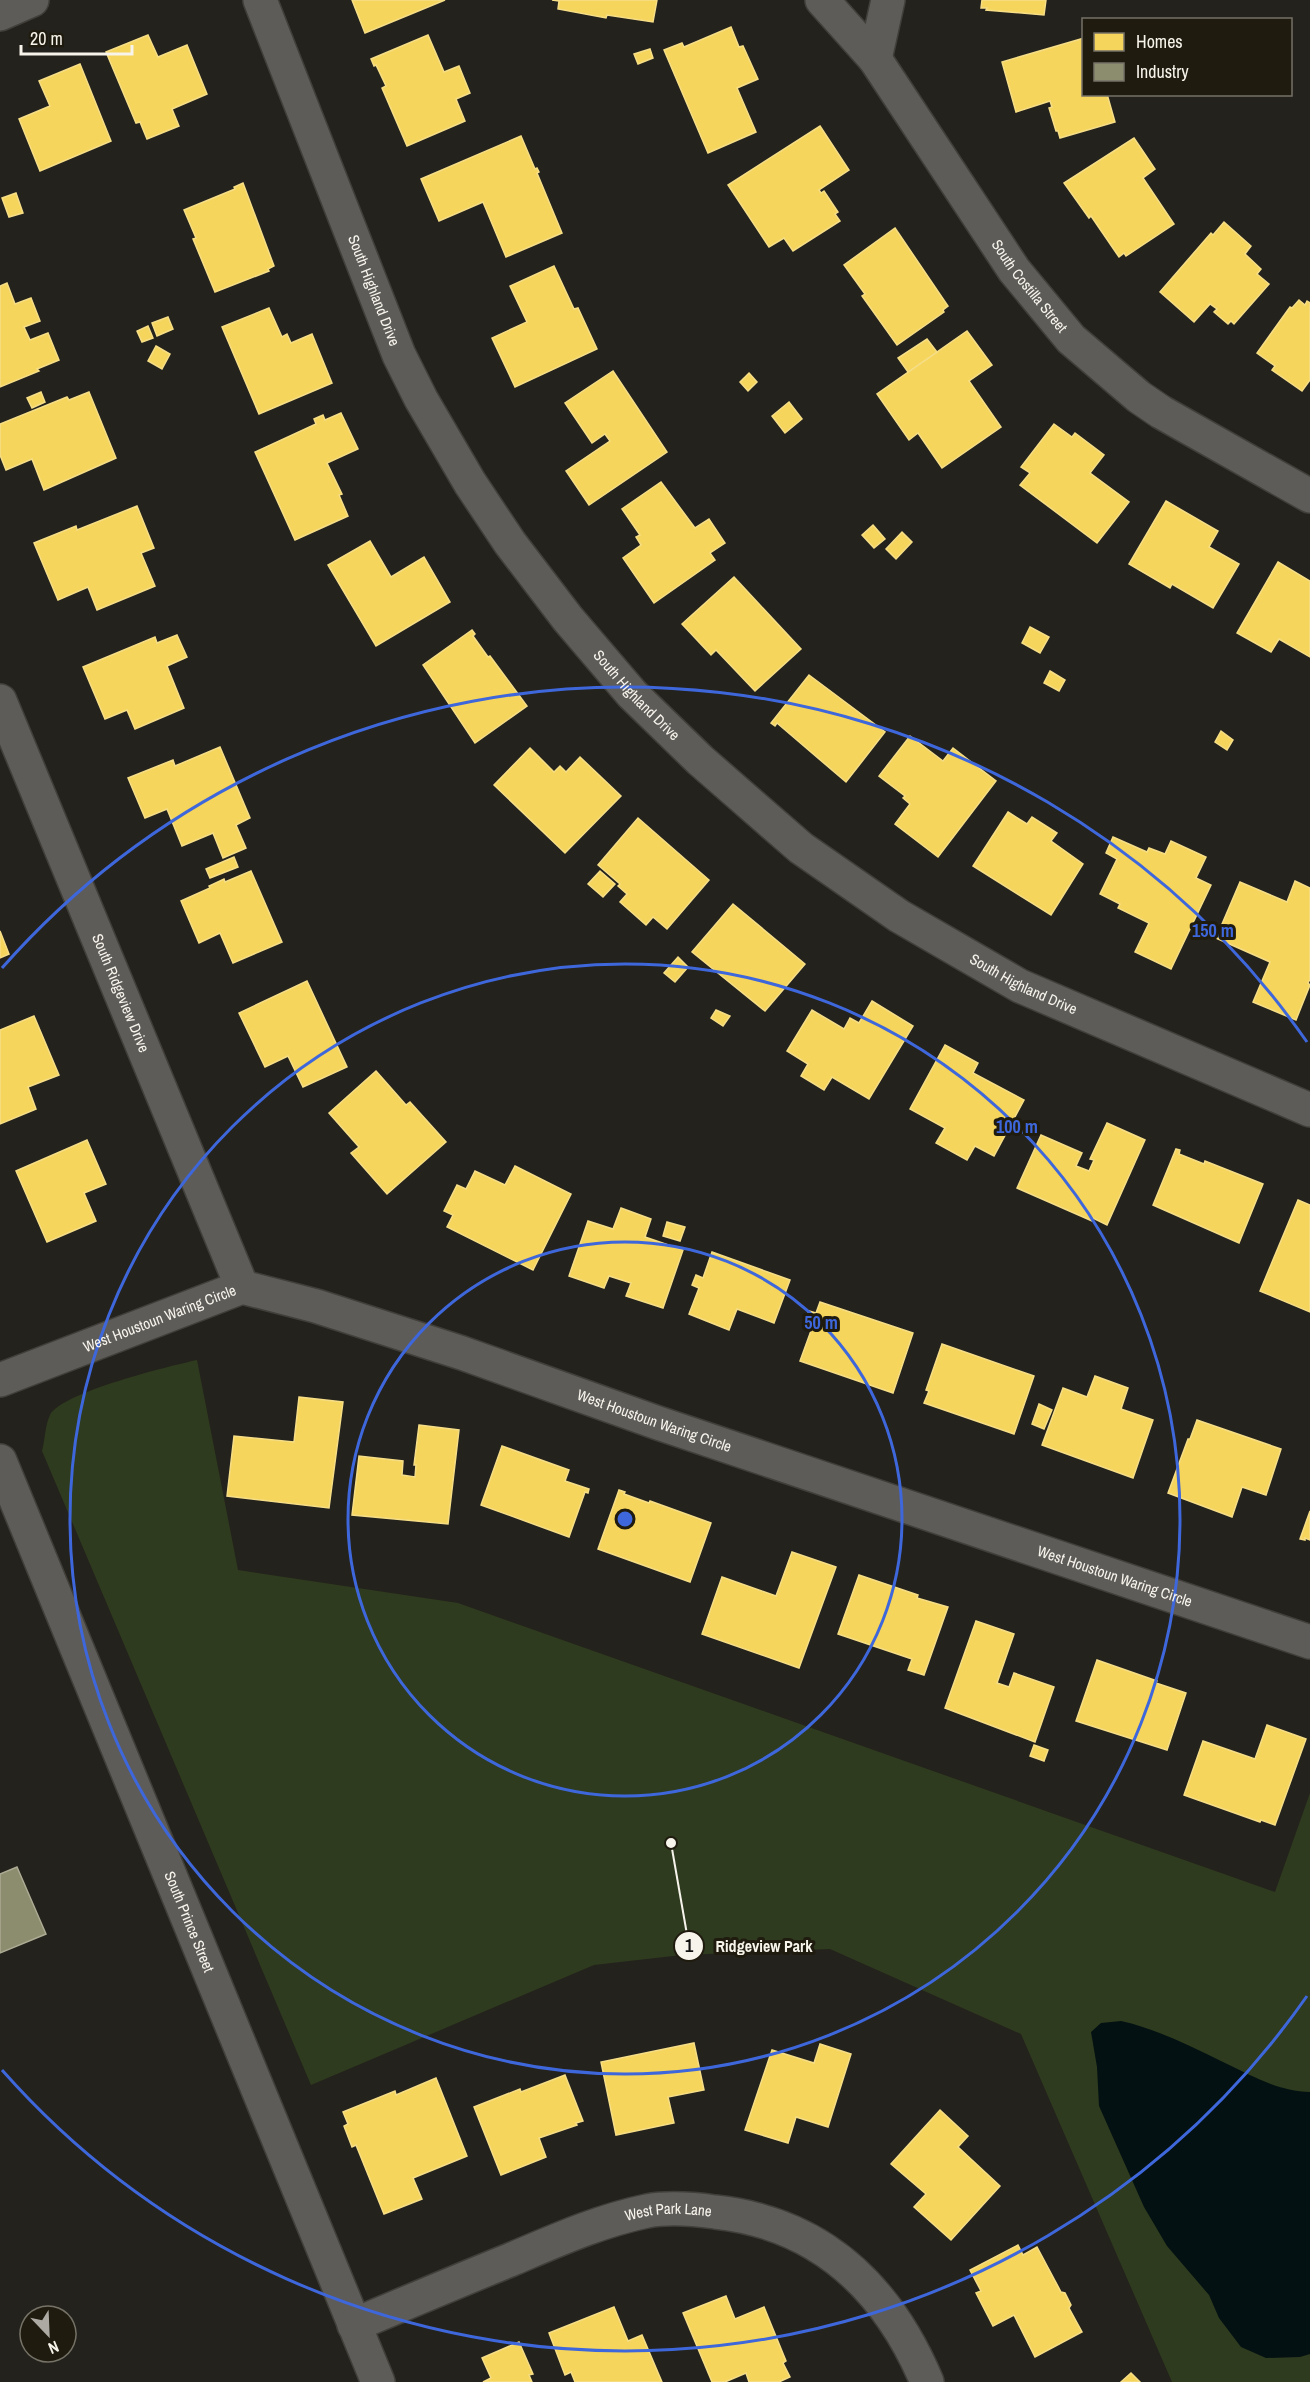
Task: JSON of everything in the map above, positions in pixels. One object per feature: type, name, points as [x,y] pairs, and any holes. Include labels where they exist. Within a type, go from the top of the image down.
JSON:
[{"type":"street","points":[[0,14],[32,0]]},
{"type":"street","name":"South Highland Drive","points":[[260,0],[399,355],[421,399],[470,483],[510,543],[568,619],[632,694],[700,760],[801,848],[899,916],[1020,986],[1310,1110]]},
{"type":"street","name":"South Costilla Street","points":[[822,0],[874,59],[1014,270],[1071,339],[1154,407],[1310,496]]},
{"type":"street","points":[[874,59],[888,0]]},
{"type":"street","name":"South Ridgeview Drive","points":[[0,701],[242,1287]]},
{"type":"street","name":"West Houstoun Waring Circle","points":[[0,1380],[242,1287],[316,1306],[451,1349],[658,1423],[1310,1642]]},
{"type":"street","name":"South Prince Street","points":[[0,1461],[378,2382]]},
{"type":"street","name":"West Park Lane","points":[[354,2325],[585,2229],[649,2211],[686,2209],[726,2213],[766,2221],[812,2240],[849,2267],[874,2294],[899,2328],[917,2358],[927,2382]]},
{"type":"green space","points":[[197,1360],[238,1570],[458,1603],[1275,1892],[1310,1793],[1310,2382],[1172,2382],[1021,2034],[830,1949],[682,1955],[594,1965],[311,2085],[42,1451],[48,1419],[59,1406],[118,1381]]},
{"type":"shaded area","points":[[1121,2021],[1173,2038],[1265,2082],[1287,2089],[1310,2092],[1310,2354],[1300,2357],[1266,2358],[1241,2347],[1219,2318],[1209,2295],[1167,2246],[1144,2207],[1099,2106],[1097,2067],[1091,2032],[1101,2023]]},
{"type":"building: Homes","points":[[352,0],[445,0],[365,33]]},
{"type":"building: Homes","points":[[552,0],[657,0],[653,22],[607,15],[606,18],[558,9],[559,1]]},
{"type":"building: Homes","points":[[982,0],[1046,0],[1044,15],[986,10],[987,8],[981,8]]},
{"type":"building: Homes","points":[[731,27],[739,47],[743,46],[758,79],[737,88],[756,132],[708,153],[664,50],[682,43],[684,47]]},
{"type":"building: Homes","points":[[148,35],[158,57],[187,45],[207,94],[172,109],[179,126],[147,139],[140,122],[136,123],[106,52]]},
{"type":"building: Homes","points":[[428,35],[444,72],[459,66],[470,93],[456,99],[465,121],[407,146],[382,88],[386,86],[371,59]]},
{"type":"building: Homes","points":[[1082,39],[1082,96],[1108,96],[1115,122],[1060,138],[1049,108],[1052,107],[1050,101],[1016,112],[1002,62]]},
{"type":"building: Homes","points":[[650,49],[653,58],[638,64],[634,54]]},
{"type":"building: Homes","points":[[80,64],[111,141],[40,171],[19,119],[50,106],[39,81]]},
{"type":"building: Homes","points":[[820,126],[849,170],[819,190],[821,193],[824,191],[838,212],[835,214],[840,221],[793,251],[784,238],[769,247],[728,185]]},
{"type":"building: Homes","points":[[521,136],[535,169],[537,168],[539,172],[537,173],[562,233],[506,257],[483,202],[439,221],[421,179]]},
{"type":"building: Homes","points":[[1134,138],[1155,169],[1143,178],[1174,224],[1126,256],[1124,253],[1119,257],[1091,216],[1089,218],[1064,183]]},
{"type":"building: Homes","points":[[243,183],[274,266],[268,269],[269,271],[215,292],[193,239],[196,238],[184,210],[235,189],[234,187]]},
{"type":"building: Homes","points":[[16,193],[23,213],[9,217],[2,198]]},
{"type":"building: Homes","points":[[1224,222],[1251,246],[1245,254],[1261,269],[1257,274],[1269,284],[1234,324],[1231,321],[1228,324],[1214,312],[1217,309],[1210,304],[1194,322],[1160,292],[1211,233],[1213,235]]},
{"type":"building: Homes","points":[[895,228],[948,306],[943,310],[944,312],[897,345],[862,296],[865,294],[844,265]]},
{"type":"building: Homes","points":[[554,266],[574,309],[578,308],[597,349],[515,387],[492,338],[527,322],[510,286]]},
{"type":"building: Homes","points":[[7,283],[15,304],[31,298],[40,321],[24,327],[30,340],[48,333],[59,360],[0,387],[0,286]]},
{"type":"building: Homes","points":[[1299,300],[1305,305],[1307,301],[1310,303],[1310,380],[1302,391],[1272,370],[1275,366],[1257,353],[1290,307],[1292,308]]},
{"type":"building: Homes","points":[[269,308],[282,337],[287,334],[291,343],[312,334],[332,383],[259,414],[222,327]]},
{"type":"building: Homes","points":[[168,317],[173,329],[157,336],[152,323]]},
{"type":"building: Homes","points":[[148,326],[153,338],[142,342],[137,331]]},
{"type":"building: Homes","points":[[967,331],[992,365],[969,381],[1001,427],[942,468],[918,433],[909,440],[877,394]]},
{"type":"building: Homes","points":[[927,339],[937,352],[908,372],[898,358]]},
{"type":"building: Homes","points":[[156,346],[170,354],[162,369],[148,361]]},
{"type":"building: Homes","points":[[613,371],[667,452],[589,505],[566,471],[610,441],[605,434],[592,443],[565,403]]},
{"type":"building: Homes","points":[[749,373],[757,382],[748,391],[740,382]]},
{"type":"building: Homes","points":[[41,392],[45,402],[32,408],[27,398]]},
{"type":"building: Homes","points":[[89,392],[116,458],[44,490],[32,459],[6,470],[0,455],[0,424],[67,397],[69,400]]},
{"type":"building: Homes","points":[[789,402],[802,419],[785,433],[772,416]]},
{"type":"building: Homes","points":[[341,413],[358,449],[327,463],[342,494],[339,495],[348,516],[295,540],[255,452],[316,424],[314,419],[323,415],[325,420]]},
{"type":"building: Homes","points":[[1054,424],[1072,437],[1075,433],[1104,455],[1090,473],[1129,502],[1097,543],[1020,485],[1030,473],[1021,467]]},
{"type":"building: Homes","points":[[661,482],[695,528],[709,519],[725,543],[710,553],[715,560],[654,603],[623,558],[641,545],[636,537],[640,535],[622,509]]},
{"type":"building: Homes","points":[[1166,501],[1218,531],[1209,547],[1239,564],[1213,608],[1172,584],[1170,588],[1129,564]]},
{"type":"building: Homes","points":[[137,506],[154,548],[141,553],[155,586],[97,610],[88,587],[58,600],[34,543],[76,526],[77,530]]},
{"type":"building: Homes","points":[[873,525],[885,539],[874,548],[862,535]]},
{"type":"building: Homes","points":[[902,532],[912,542],[896,559],[886,549]]},
{"type":"building: Homes","points":[[370,541],[391,577],[424,557],[450,602],[376,646],[328,565]]},
{"type":"building: Homes","points":[[1278,562],[1310,581],[1310,657],[1279,639],[1271,652],[1237,633]]},
{"type":"building: Homes","points":[[734,577],[801,649],[755,691],[716,650],[711,655],[682,624]]},
{"type":"building: Homes","points":[[1030,627],[1049,637],[1040,653],[1022,643]]},
{"type":"building: Homes","points":[[472,630],[475,634],[473,636],[488,657],[490,656],[527,706],[475,743],[423,665]]},
{"type":"building: Homes","points":[[177,635],[187,657],[167,666],[184,708],[135,729],[127,710],[105,719],[83,667],[155,637],[157,643]]},
{"type":"building: Homes","points":[[1050,671],[1065,680],[1059,691],[1044,683]]},
{"type":"building: Homes","points":[[809,675],[885,732],[846,782],[777,723],[775,726],[771,723]]},
{"type":"building: Homes","points":[[1221,731],[1233,740],[1227,750],[1215,742]]},
{"type":"building: Homes","points":[[910,736],[943,761],[953,748],[996,781],[938,857],[895,824],[910,804],[903,798],[905,796],[879,776]]},
{"type":"building: Homes","points":[[220,747],[250,818],[236,825],[246,848],[223,858],[213,833],[182,846],[167,809],[145,818],[128,778],[173,760],[175,766]]},
{"type":"building: Homes","points":[[530,748],[554,772],[560,766],[566,772],[580,757],[621,796],[565,853],[494,785]]},
{"type":"building: Homes","points":[[1008,812],[1027,824],[1032,817],[1057,833],[1051,841],[1083,864],[1051,915],[973,866]]},
{"type":"building: Homes","points":[[638,818],[709,880],[667,929],[653,917],[646,925],[620,902],[627,894],[618,886],[620,884],[598,865]]},
{"type":"building: Homes","points":[[1113,837],[1147,852],[1149,848],[1165,854],[1171,841],[1206,857],[1196,878],[1211,885],[1171,969],[1135,952],[1149,923],[1118,908],[1120,904],[1100,894],[1117,859],[1106,853]]},
{"type":"building: Homes","points":[[234,857],[238,867],[210,878],[206,869]]},
{"type":"building: Homes","points":[[251,871],[282,942],[233,963],[220,933],[199,943],[181,901],[224,879],[225,882]]},
{"type":"building: Homes","points":[[600,871],[615,884],[603,897],[588,884]]},
{"type":"building: Homes","points":[[1295,881],[1310,888],[1310,979],[1308,983],[1310,985],[1296,1020],[1253,1002],[1270,962],[1216,938],[1240,882],[1287,902]]},
{"type":"building: Homes","points":[[733,904],[805,964],[765,1011],[692,952]]},
{"type":"building: Homes","points":[[0,931],[9,954],[0,958]]},
{"type":"building: Homes","points":[[678,957],[688,967],[675,982],[664,973]]},
{"type":"building: Homes","points":[[307,981],[347,1067],[303,1087],[288,1056],[265,1067],[239,1013]]},
{"type":"building: Homes","points":[[872,1001],[913,1026],[869,1099],[832,1077],[824,1090],[801,1076],[808,1064],[787,1051],[812,1010],[844,1029],[850,1018],[859,1023]]},
{"type":"building: Homes","points":[[716,1010],[730,1016],[723,1026],[711,1018]]},
{"type":"building: Homes","points":[[34,1016],[59,1075],[28,1087],[36,1109],[0,1124],[0,1030]]},
{"type":"building: Homes","points":[[945,1045],[978,1063],[973,1073],[1024,1100],[994,1156],[975,1146],[967,1160],[936,1143],[945,1128],[910,1109]]},
{"type":"building: Homes","points":[[376,1071],[406,1105],[410,1102],[446,1142],[387,1194],[351,1153],[359,1147],[329,1113]]},
{"type":"building: Homes","points":[[1107,1123],[1145,1140],[1107,1225],[1093,1218],[1092,1221],[1017,1188],[1041,1135],[1082,1153],[1076,1166],[1089,1171],[1094,1160],[1090,1159]]},
{"type":"building: Homes","points":[[87,1140],[106,1184],[84,1193],[96,1221],[47,1242],[16,1171]]},
{"type":"building: Homes","points":[[1176,1149],[1180,1150],[1179,1154],[1204,1164],[1205,1161],[1263,1184],[1239,1243],[1153,1205]]},
{"type":"building: Homes","points":[[515,1166],[571,1194],[533,1270],[447,1227],[453,1215],[444,1211],[457,1185],[466,1189],[475,1171],[505,1185]]},
{"type":"building: Homes","points":[[1298,1200],[1310,1205],[1310,1312],[1260,1291]]},
{"type":"building: Homes","points":[[621,1208],[651,1219],[645,1237],[683,1250],[663,1308],[626,1296],[631,1283],[609,1276],[604,1288],[569,1276],[588,1221],[613,1229]]},
{"type":"building: Homes","points":[[667,1222],[685,1227],[680,1241],[663,1236]]},
{"type":"building: Homes","points":[[712,1252],[790,1280],[774,1323],[737,1309],[729,1330],[689,1314],[699,1288],[692,1285],[696,1275],[703,1278]]},
{"type":"building: Homes","points":[[820,1302],[913,1333],[893,1393],[800,1361],[812,1328],[804,1325],[809,1311],[816,1313]]},
{"type":"building: Homes","points":[[942,1344],[1034,1376],[1014,1434],[924,1403],[929,1391],[926,1390]]},
{"type":"building: Homes","points":[[1095,1376],[1128,1388],[1121,1409],[1153,1420],[1133,1478],[1042,1445],[1063,1388],[1087,1397]]},
{"type":"building: Homes","points":[[299,1397],[343,1402],[329,1508],[227,1496],[234,1436],[294,1442]]},
{"type":"building: Homes","points":[[1039,1404],[1052,1410],[1044,1429],[1032,1424]]},
{"type":"building: Homes","points":[[1197,1420],[1281,1449],[1266,1495],[1242,1487],[1232,1517],[1168,1493]]},
{"type":"building: Homes","points":[[419,1425],[459,1430],[448,1524],[352,1515],[359,1456],[403,1461],[402,1475],[415,1477],[416,1465],[414,1465]]},
{"type":"building: Homes","points":[[502,1446],[569,1470],[565,1481],[589,1489],[588,1493],[585,1492],[569,1537],[481,1505]]},
{"type":"building: Homes","points":[[619,1490],[649,1503],[650,1501],[711,1523],[690,1582],[598,1549]]},
{"type":"building: Homes","points":[[1310,1511],[1310,1540],[1300,1539]]},
{"type":"building: Homes","points":[[792,1552],[836,1567],[799,1668],[702,1634],[722,1577],[776,1596]]},
{"type":"building: Homes","points":[[859,1575],[918,1595],[917,1598],[948,1607],[924,1675],[908,1670],[912,1659],[838,1634]]},
{"type":"building: Homes","points":[[976,1621],[1014,1634],[997,1683],[1009,1687],[1014,1673],[1054,1687],[1035,1742],[945,1708]]},
{"type":"building: Homes","points":[[1097,1660],[1186,1693],[1167,1750],[1076,1721]]},
{"type":"building: Homes","points":[[1267,1725],[1306,1739],[1275,1825],[1261,1820],[1260,1822],[1184,1795],[1203,1741],[1255,1759]]},
{"type":"building: Homes","points":[[1034,1745],[1048,1750],[1044,1761],[1030,1756]]},
{"type":"building: Homes","points":[[694,2043],[704,2090],[668,2097],[674,2123],[616,2135],[601,2062]]},
{"type":"building: Homes","points":[[820,2044],[851,2054],[828,2127],[796,2117],[788,2143],[745,2130],[772,2050],[814,2063]]},
{"type":"building: Homes","points":[[565,2075],[583,2121],[539,2138],[546,2157],[501,2175],[474,2107]]},
{"type":"building: Homes","points":[[436,2078],[467,2156],[413,2178],[422,2199],[384,2214],[356,2145],[352,2147],[344,2126],[348,2124],[343,2112],[395,2091],[396,2095]]},
{"type":"building: Homes","points":[[940,2110],[968,2136],[958,2147],[1000,2186],[951,2240],[914,2207],[926,2194],[891,2164]]},
{"type":"building: Homes","points":[[1018,2245],[1023,2255],[1037,2247],[1061,2292],[1065,2293],[1071,2305],[1069,2308],[1082,2332],[1035,2357],[1014,2315],[993,2326],[976,2293],[981,2291],[970,2270]]},
{"type":"building: Homes","points":[[726,2296],[735,2319],[764,2307],[786,2361],[783,2363],[790,2377],[779,2382],[749,2382],[746,2373],[725,2382],[712,2382],[683,2313]]},
{"type":"building: Homes","points":[[614,2307],[628,2341],[642,2335],[662,2382],[575,2382],[571,2372],[565,2375],[549,2333]]},
{"type":"building: Homes","points":[[519,2342],[533,2374],[529,2375],[532,2382],[483,2382],[491,2378],[482,2358]]},
{"type":"building: Homes","points":[[1131,2373],[1140,2382],[1121,2382]]},
{"type":"building: Industry","points":[[17,1867],[46,1934],[0,1953],[0,1874]]},
{"type":"place","name":"Ridgeview Park","points":[[671,1843]]}]
